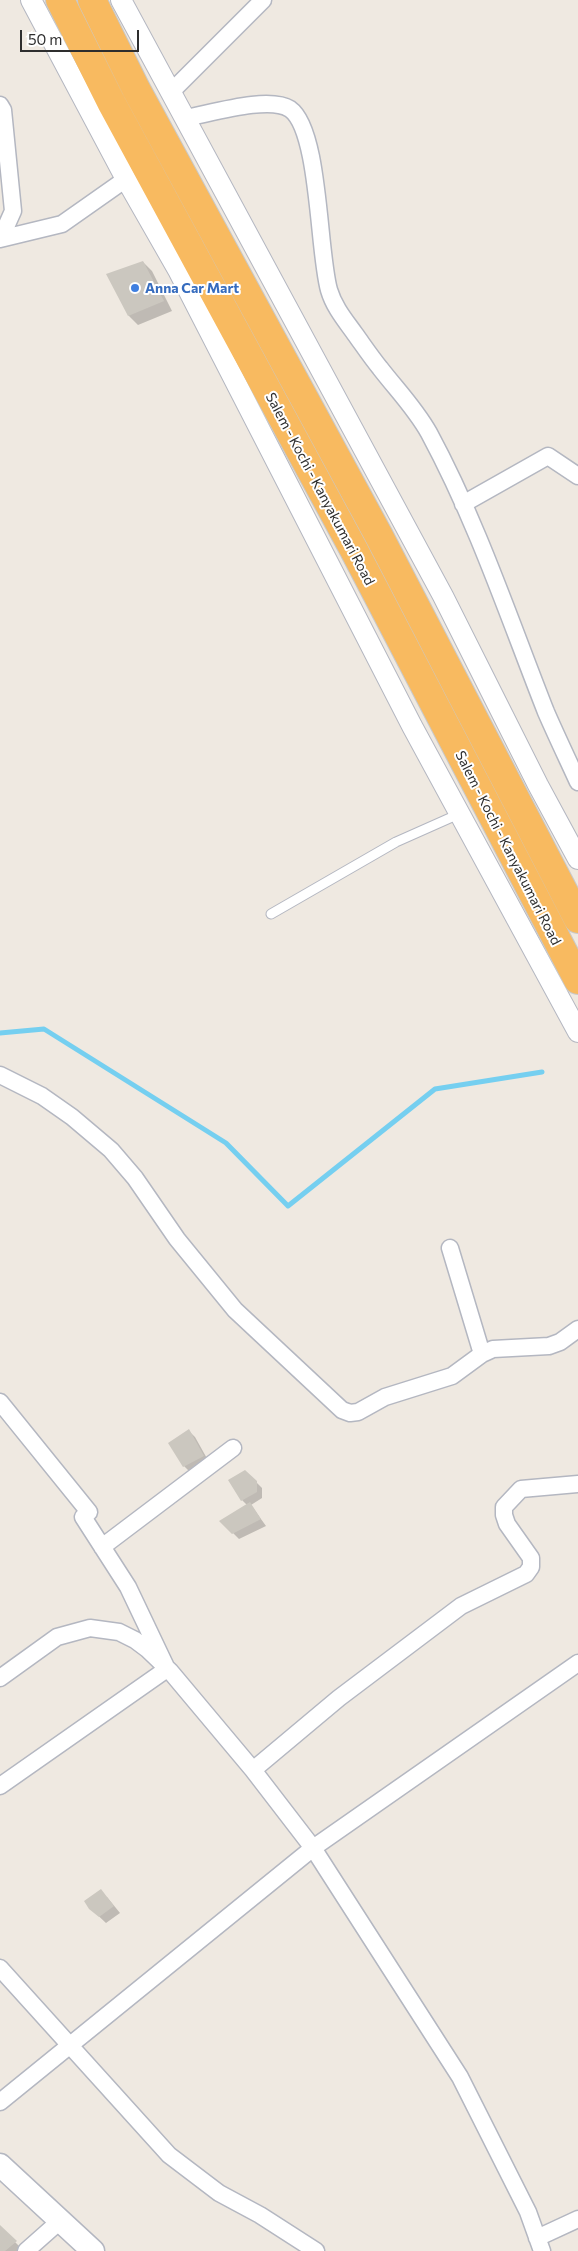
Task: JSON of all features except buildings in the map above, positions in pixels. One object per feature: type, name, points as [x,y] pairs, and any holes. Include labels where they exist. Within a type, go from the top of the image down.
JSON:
[{"type":"highway","name":"Salem - Kochi - Kanyakumari Road","points":[[107,3],[136,89],[384,545],[578,919]]},
{"type":"highway","name":"Salem - Kochi - Kanyakumari Road","points":[[60,19],[111,102],[354,550],[578,980]]},
{"type":"main road","points":[[0,2165],[93,2251]]},
{"type":"street","points":[[31,0],[60,19],[126,179],[178,270],[412,726],[578,1032]]},
{"type":"street","points":[[171,92],[263,0]]},
{"type":"street","points":[[60,19],[107,3],[171,92],[443,596],[538,785],[578,859]]},
{"type":"street","points":[[185,118],[247,106],[273,104],[288,108],[297,116],[311,157],[324,264],[330,290],[340,313],[379,367],[412,405],[428,433],[463,504],[547,714],[578,782]]},
{"type":"street","points":[[0,105],[3,110],[13,211],[0,238]]},
{"type":"street","points":[[0,238],[62,224],[126,179]]},
{"type":"street","points":[[463,504],[548,456],[578,476]]},
{"type":"street","points":[[0,1075],[42,1096],[72,1117],[110,1150],[135,1178],[178,1239],[235,1310],[342,1410],[350,1413],[358,1412],[385,1397],[452,1376],[482,1354],[493,1349],[549,1346],[560,1342],[578,1329]]},
{"type":"street","points":[[450,1248],[482,1354]]},
{"type":"street","points":[[0,1402],[90,1512],[83,1517],[128,1587],[167,1669]]},
{"type":"street","points":[[102,1547],[233,1448]]},
{"type":"street","points":[[253,1770],[339,1698],[461,1606],[526,1574],[531,1567],[531,1558],[507,1524],[504,1515],[504,1507],[521,1489],[578,1484]]},
{"type":"street","points":[[0,1678],[57,1637],[90,1628],[119,1632],[135,1640],[167,1669],[253,1770],[313,1848],[460,2077],[528,2212],[539,2244],[578,2219]]},
{"type":"street","points":[[0,2102],[313,1848],[578,1663]]},
{"type":"street","points":[[0,1786],[167,1669]]},
{"type":"street","points":[[0,1968],[169,2155],[219,2193],[260,2215],[316,2251]]},
{"type":"street","points":[[26,2251],[61,2220]]},
{"type":"lane","points":[[271,914],[396,842],[460,814]]},
{"type":"waterway","points":[[0,1033],[44,1029],[226,1143],[288,1206],[435,1089],[542,1072]]},
{"type":"place","name":"Anna Car Mart","points":[[135,288]]}]
